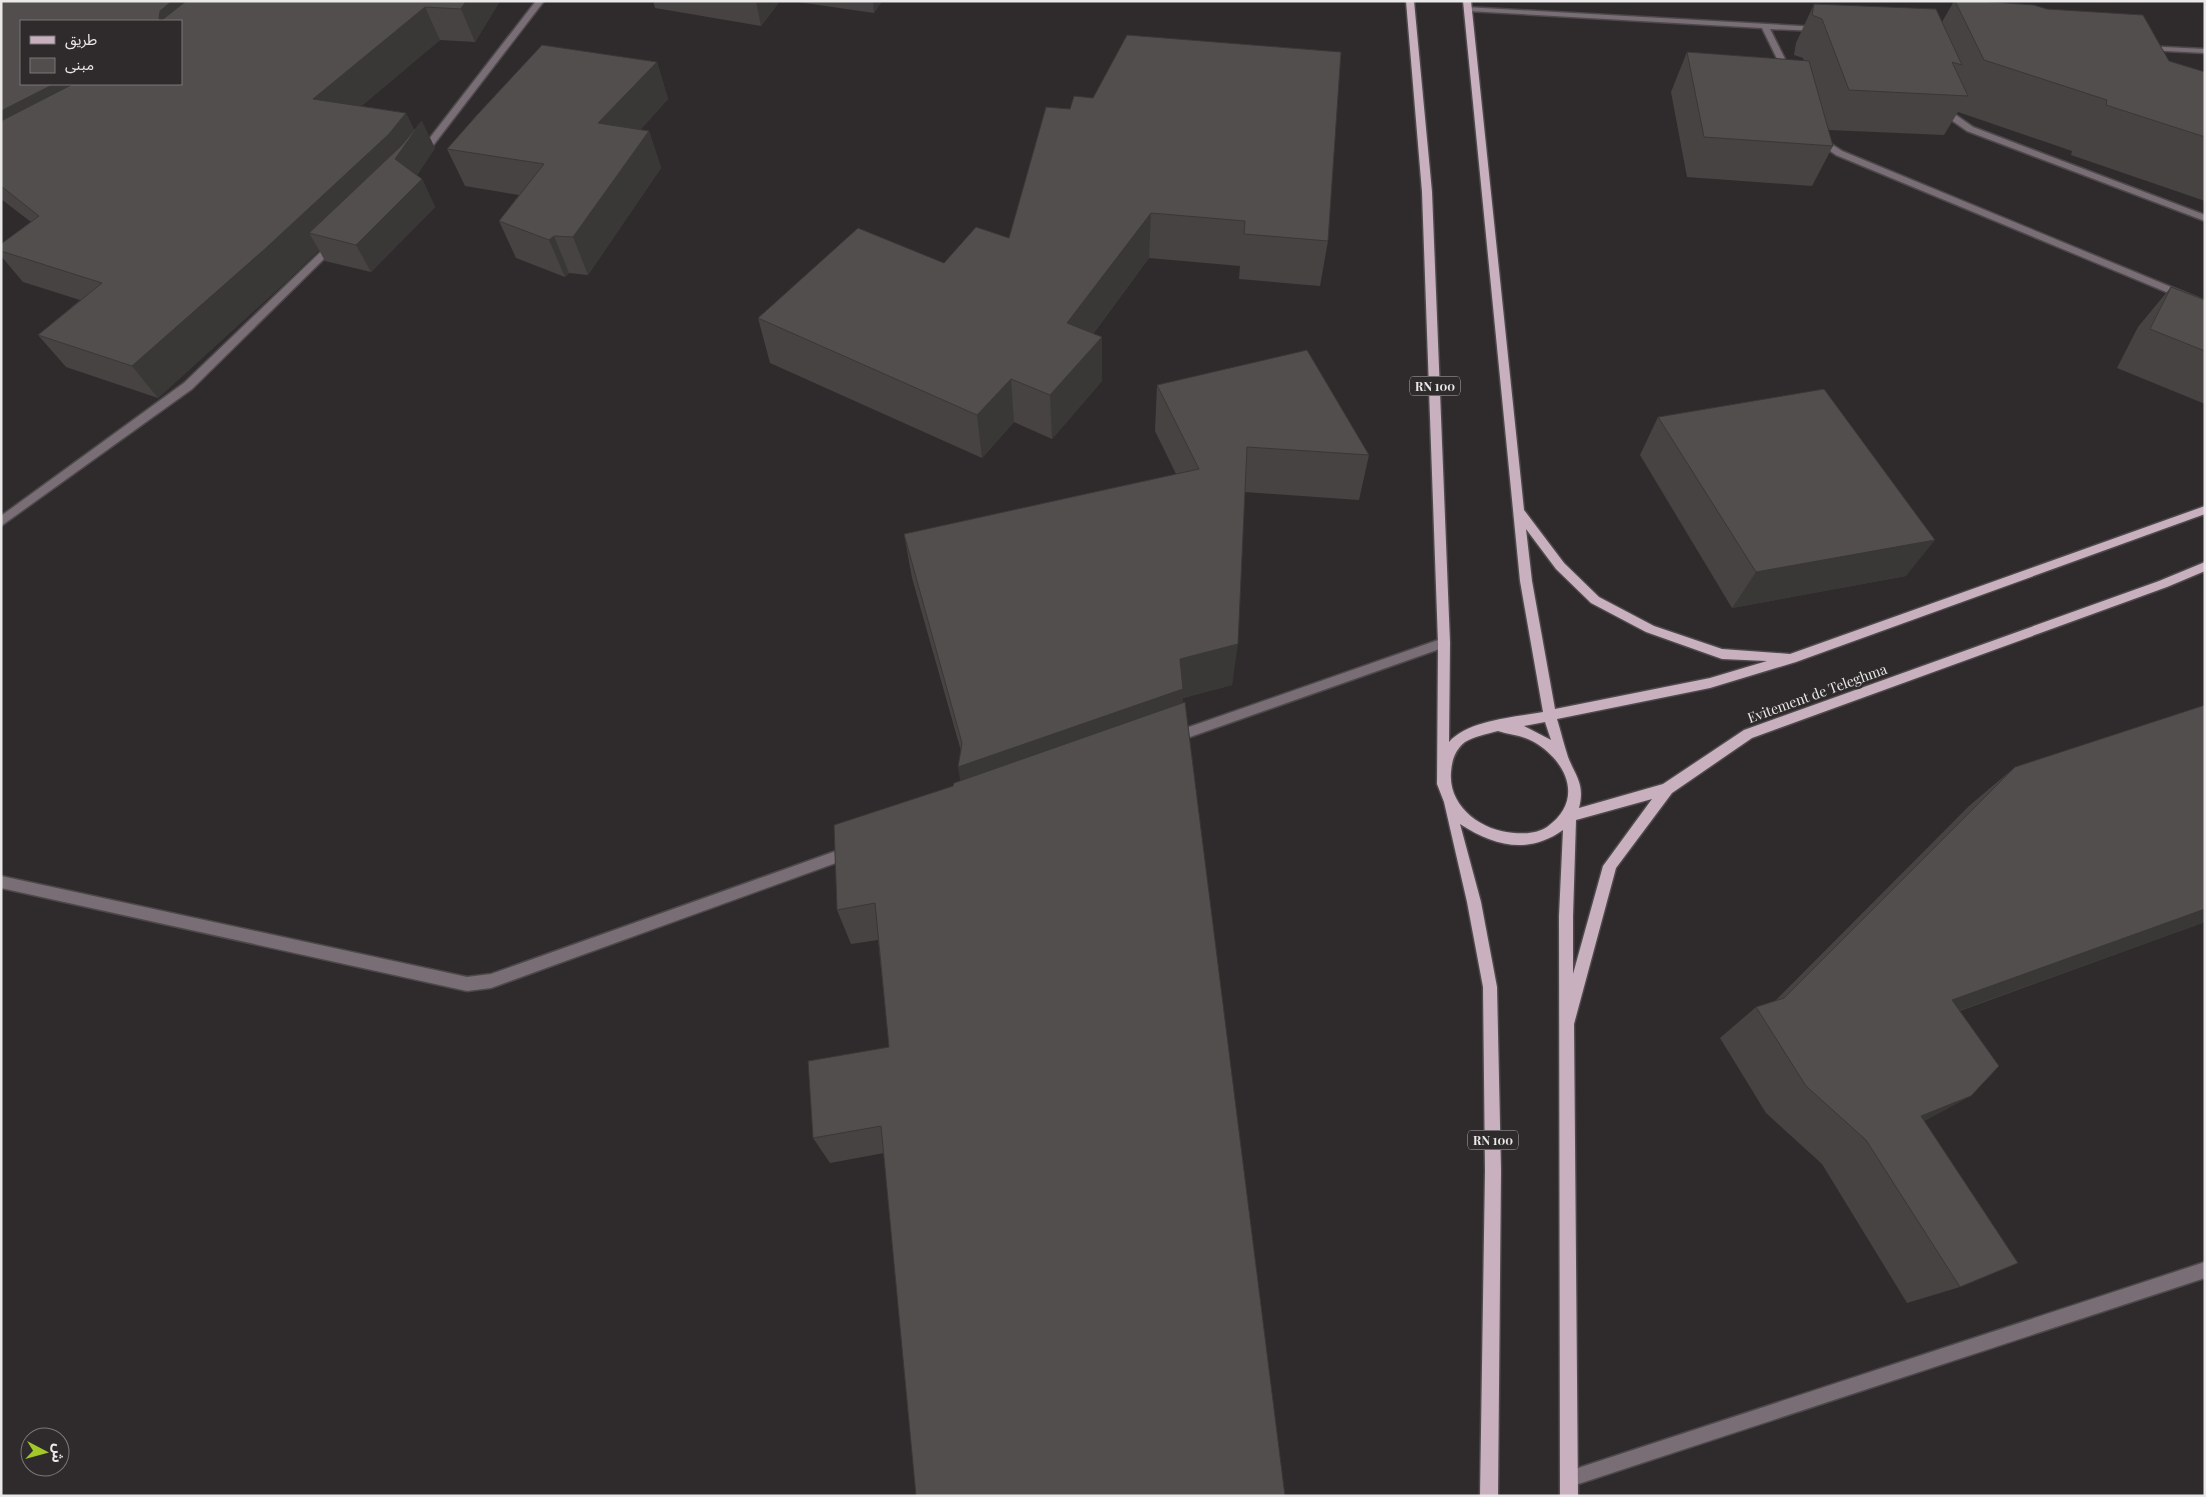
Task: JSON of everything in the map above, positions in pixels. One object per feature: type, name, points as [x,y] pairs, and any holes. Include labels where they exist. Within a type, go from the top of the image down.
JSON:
[{"type":"main road","name":"RN 100","points":[[1410,1],[1427,192],[1444,643],[1443,771]]},
{"type":"main road","points":[[1468,5],[1517,509],[1526,581],[1550,716],[1562,757],[1573,776],[1576,797],[1570,816],[1566,916],[1569,1496]]},
{"type":"main road","points":[[1517,509],[1560,566],[1594,600],[1650,629],[1722,654],[1796,657]]},
{"type":"main road","points":[[1667,789],[1570,816],[1556,830],[1538,839],[1514,841],[1493,836],[1472,825],[1454,808],[1445,789],[1443,771],[1448,753],[1460,739],[1478,730],[1710,683],[1796,657],[2205,510]]},
{"type":"main road","name":"Evitement de Teleghma","points":[[1566,1026],[1610,866],[1667,789],[1748,734],[2163,584],[2205,566]]},
{"type":"main road","points":[[1500,727],[1525,732],[1546,742],[1562,757]]},
{"type":"main road","name":"RN 100","points":[[1445,789],[1474,902],[1490,988],[1494,1170],[1489,1496]]},
{"type":"street","points":[[416,162],[540,1]]},
{"type":"street","points":[[1468,5],[1824,30]]},
{"type":"street","points":[[1765,26],[1790,78]]},
{"type":"street","points":[[2137,48],[2205,51]]},
{"type":"street","points":[[1942,98],[1950,116],[1970,128],[2205,218]]},
{"type":"street","points":[[1815,130],[1819,139],[1839,153],[2205,305]]},
{"type":"street","points":[[1,522],[188,386],[338,239]]},
{"type":"street","points":[[1162,742],[1444,643]]},
{"type":"street","points":[[1,882],[467,984],[491,981],[861,848]]},
{"type":"street","points":[[1569,1479],[2205,1270]]},
{"type":"building","points":[[1,1],[172,1],[160,11],[159,19],[162,20],[20,20],[20,85],[52,85],[1,111]]},
{"type":"building","points":[[186,1],[466,1],[461,9],[425,7],[313,99],[406,113],[389,134],[266,248],[132,366],[38,335],[102,283],[1,251],[1,244],[39,216],[1,186],[1,121],[71,85],[182,85],[182,20],[162,20]]},
{"type":"building","points":[[1955,1],[2034,5],[2047,9],[2143,15],[2169,61],[2205,72],[2205,137],[2106,105],[2107,100],[1984,60]]},
{"type":"building","points":[[1814,4],[1936,9],[1962,65],[1952,62],[1968,96],[1849,90],[1822,19],[1812,15]]},
{"type":"building","points":[[1127,35],[1341,52],[1328,241],[1244,234],[1245,221],[1151,213],[1067,323],[1102,337],[1050,395],[1011,379],[977,415],[758,318],[858,228],[944,263],[976,227],[1009,238],[1046,107],[1070,109],[1074,96],[1093,98]]},
{"type":"building","points":[[542,45],[657,62],[598,123],[649,131],[573,237],[554,236],[549,240],[499,221],[544,164],[447,149]]},
{"type":"building","points":[[1687,52],[1809,61],[1833,146],[1704,137]]},
{"type":"building","points":[[422,121],[395,159],[422,179],[356,245],[309,233],[401,146]]},
{"type":"building","points":[[2171,287],[2205,300],[2205,351],[2150,329]]},
{"type":"building","points":[[1307,350],[1369,455],[1247,447],[1238,644],[1180,659],[1183,689],[958,767],[962,743],[904,534],[1199,469],[1157,385]]},
{"type":"building","points":[[1824,389],[1935,540],[1756,572],[1658,417]]},
{"type":"building","points":[[1185,702],[1285,1496],[916,1496],[881,1126],[813,1138],[808,1061],[889,1047],[875,903],[837,910],[834,825],[953,786],[954,783]]},
{"type":"building","points":[[2205,705],[2205,909],[1952,1000],[1999,1066],[1971,1096],[1921,1116],[2018,1263],[1960,1287],[1866,1140],[1806,1086],[1756,1007],[1784,998],[2015,767]]}]
